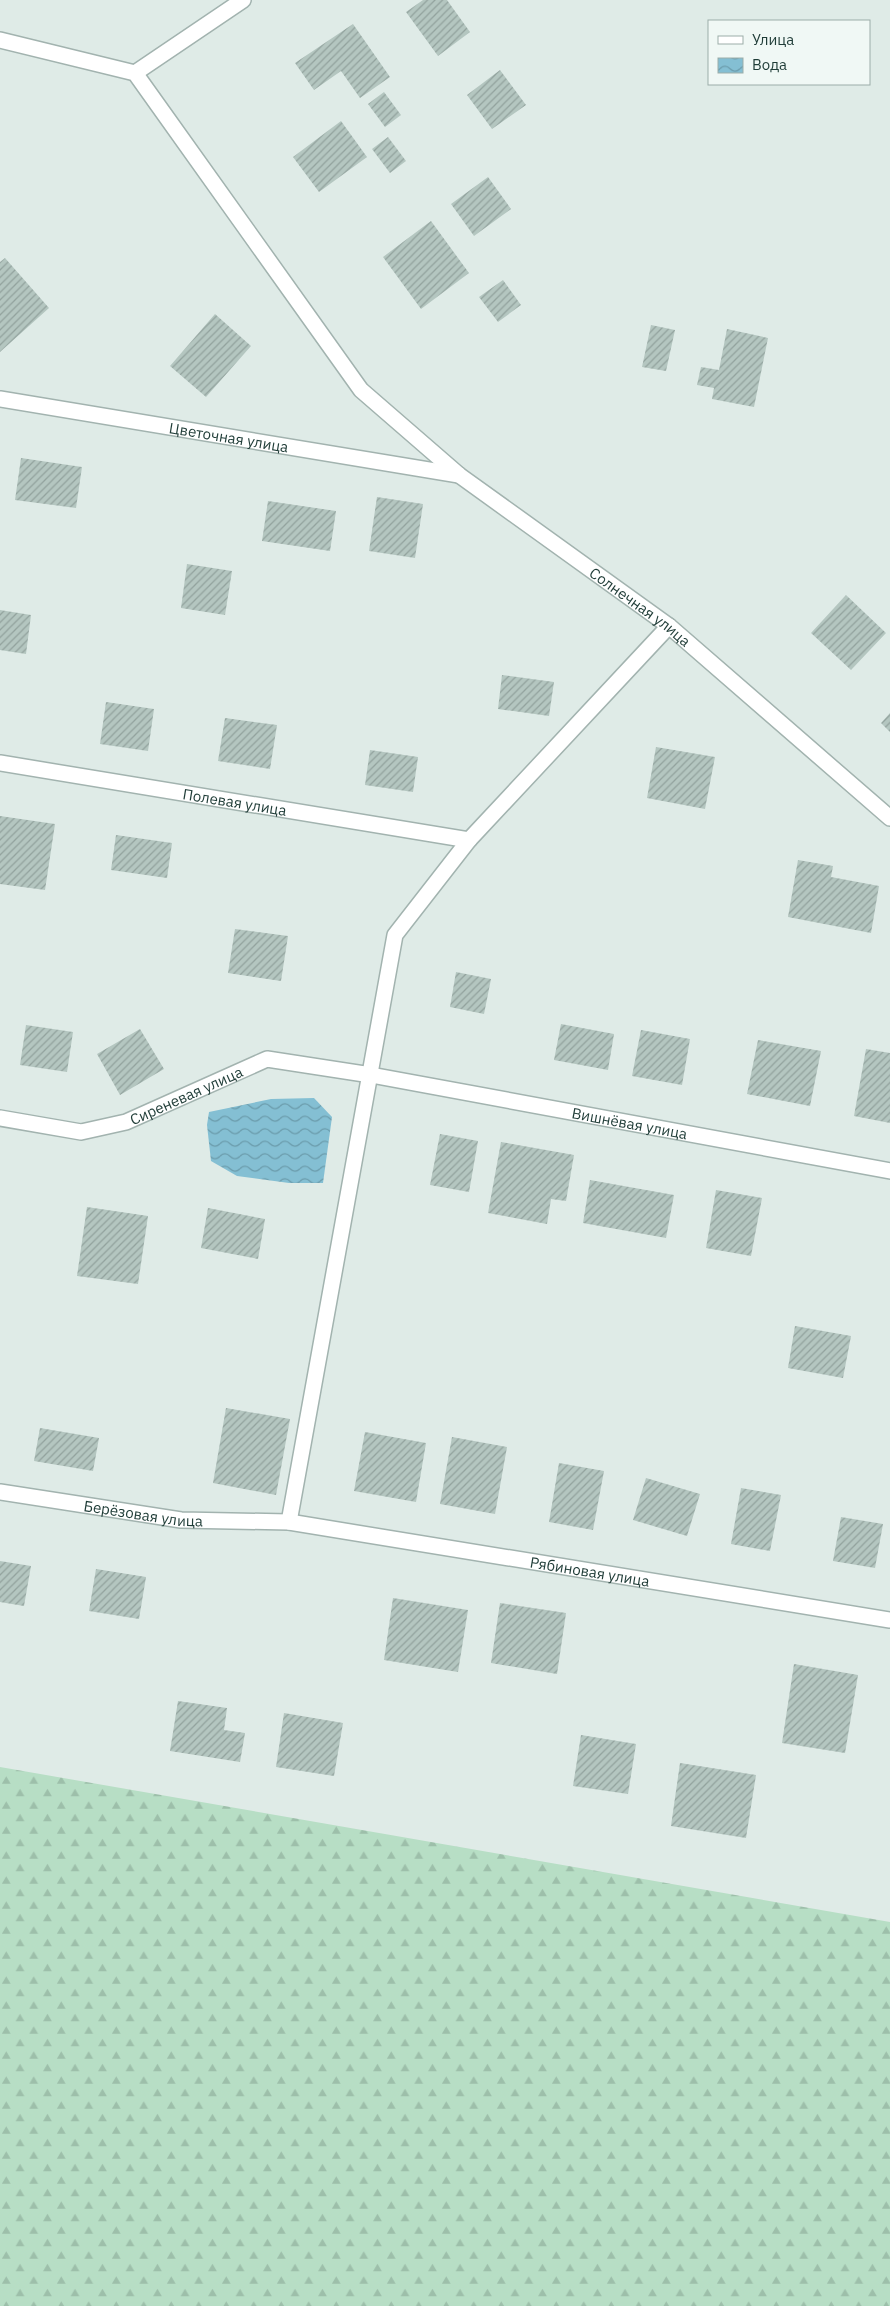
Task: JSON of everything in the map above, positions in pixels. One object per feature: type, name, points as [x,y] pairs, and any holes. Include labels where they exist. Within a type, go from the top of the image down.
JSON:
[{"type":"street","points":[[0,40],[135,73],[244,0]]},
{"type":"street","name":"Солнечная улица","points":[[135,73],[361,390],[459,475],[668,626],[890,818]]},
{"type":"street","name":"Цветочная улица","points":[[0,399],[459,475]]},
{"type":"street","points":[[289,1522],[395,935],[469,840],[668,626]]},
{"type":"street","name":"Полевая улица","points":[[0,763],[469,840]]},
{"type":"street","name":"Сиреневая улица","points":[[0,1118],[81,1132],[126,1122],[267,1059],[371,1075]]},
{"type":"street","name":"Вишнёвая улица","points":[[371,1075],[890,1171]]},
{"type":"street","name":"Берёзовая улица","points":[[0,1492],[181,1520],[289,1522]]},
{"type":"street","name":"Рябиновая улица","points":[[289,1522],[890,1620]]},
{"type":"green space","points":[[0,1767],[890,1922],[890,2306],[0,2306]]},
{"type":"water","points":[[314,1098],[332,1117],[323,1183],[289,1183],[237,1176],[211,1161],[207,1125],[209,1112],[271,1099]]},
{"type":"building","points":[[423,0],[447,0],[470,32],[438,56],[406,12]]},
{"type":"building","points":[[353,24],[390,77],[360,98],[341,71],[314,90],[295,63]]},
{"type":"building","points":[[500,70],[526,105],[492,129],[467,95]]},
{"type":"building","points":[[384,92],[401,115],[385,127],[368,104]]},
{"type":"building","points":[[341,121],[367,157],[319,192],[293,157]]},
{"type":"building","points":[[388,137],[406,161],[390,173],[372,149]]},
{"type":"building","points":[[488,177],[511,209],[474,236],[451,204]]},
{"type":"building","points":[[431,221],[469,273],[421,309],[383,257]]},
{"type":"building","points":[[5,258],[49,308],[0,352],[0,262]]},
{"type":"building","points":[[503,280],[521,305],[498,322],[479,297]]},
{"type":"building","points":[[215,314],[251,346],[206,397],[170,366]]},
{"type":"building","points":[[651,325],[675,330],[666,371],[642,367]]},
{"type":"building","points":[[727,329],[768,338],[754,407],[712,399],[714,388],[697,385],[701,367],[719,370]]},
{"type":"building","points":[[21,458],[82,467],[76,508],[15,500]]},
{"type":"building","points":[[377,497],[423,504],[415,558],[369,551]]},
{"type":"building","points":[[268,501],[336,511],[330,551],[262,541]]},
{"type":"building","points":[[187,564],[232,571],[225,615],[181,608]]},
{"type":"building","points":[[846,595],[886,633],[851,670],[811,633]]},
{"type":"building","points":[[0,610],[31,615],[26,654],[0,650]]},
{"type":"building","points":[[502,675],[554,682],[549,716],[498,709]]},
{"type":"building","points":[[106,702],[154,709],[148,751],[100,744]]},
{"type":"building","points":[[890,713],[890,732],[881,723]]},
{"type":"building","points":[[225,718],[277,725],[270,769],[218,761]]},
{"type":"building","points":[[656,747],[715,757],[705,809],[647,798]]},
{"type":"building","points":[[370,750],[418,757],[413,792],[365,785]]},
{"type":"building","points":[[0,816],[55,824],[45,890],[0,884]]},
{"type":"building","points":[[116,835],[172,843],[167,878],[111,870]]},
{"type":"building","points":[[798,860],[833,866],[831,877],[879,886],[871,933],[788,917]]},
{"type":"building","points":[[235,929],[288,936],[281,981],[228,973]]},
{"type":"building","points":[[456,972],[491,979],[484,1014],[450,1007]]},
{"type":"building","points":[[561,1024],[614,1034],[608,1070],[554,1060]]},
{"type":"building","points":[[26,1025],[73,1032],[67,1072],[20,1065]]},
{"type":"building","points":[[140,1029],[164,1069],[120,1095],[97,1054]]},
{"type":"building","points":[[641,1030],[690,1039],[682,1085],[632,1076]]},
{"type":"building","points":[[758,1040],[821,1051],[810,1106],[747,1094]]},
{"type":"building","points":[[866,1049],[890,1053],[890,1123],[854,1116]]},
{"type":"building","points":[[440,1134],[478,1141],[469,1192],[430,1185]]},
{"type":"building","points":[[501,1142],[574,1155],[566,1201],[551,1199],[547,1224],[488,1213]]},
{"type":"building","points":[[590,1180],[674,1195],[666,1238],[583,1223]]},
{"type":"building","points":[[716,1190],[762,1198],[751,1256],[706,1248]]},
{"type":"building","points":[[87,1207],[148,1216],[138,1284],[77,1276]]},
{"type":"building","points":[[208,1208],[265,1219],[258,1259],[201,1248]]},
{"type":"building","points":[[795,1326],[851,1336],[843,1378],[788,1368]]},
{"type":"building","points":[[226,1408],[290,1419],[276,1495],[213,1483]]},
{"type":"building","points":[[40,1428],[99,1438],[93,1471],[34,1461]]},
{"type":"building","points":[[365,1432],[426,1443],[416,1502],[354,1491]]},
{"type":"building","points":[[452,1437],[507,1447],[495,1514],[440,1504]]},
{"type":"building","points":[[559,1463],[604,1471],[593,1530],[549,1522]]},
{"type":"building","points":[[646,1478],[700,1494],[687,1536],[633,1520]]},
{"type":"building","points":[[741,1488],[781,1495],[770,1551],[731,1544]]},
{"type":"building","points":[[841,1517],[883,1524],[875,1568],[833,1561]]},
{"type":"building","points":[[0,1561],[31,1566],[24,1606],[0,1602]]},
{"type":"building","points":[[96,1569],[146,1577],[139,1619],[89,1611]]},
{"type":"building","points":[[393,1598],[468,1610],[458,1672],[384,1660]]},
{"type":"building","points":[[500,1603],[566,1613],[557,1674],[491,1663]]},
{"type":"building","points":[[794,1664],[858,1675],[845,1753],[782,1743]]},
{"type":"building","points":[[178,1701],[227,1708],[224,1730],[245,1733],[240,1762],[170,1751]]},
{"type":"building","points":[[284,1713],[343,1723],[334,1776],[276,1767]]},
{"type":"building","points":[[581,1735],[636,1744],[628,1794],[573,1786]]},
{"type":"building","points":[[680,1763],[756,1775],[746,1838],[671,1826]]}]
